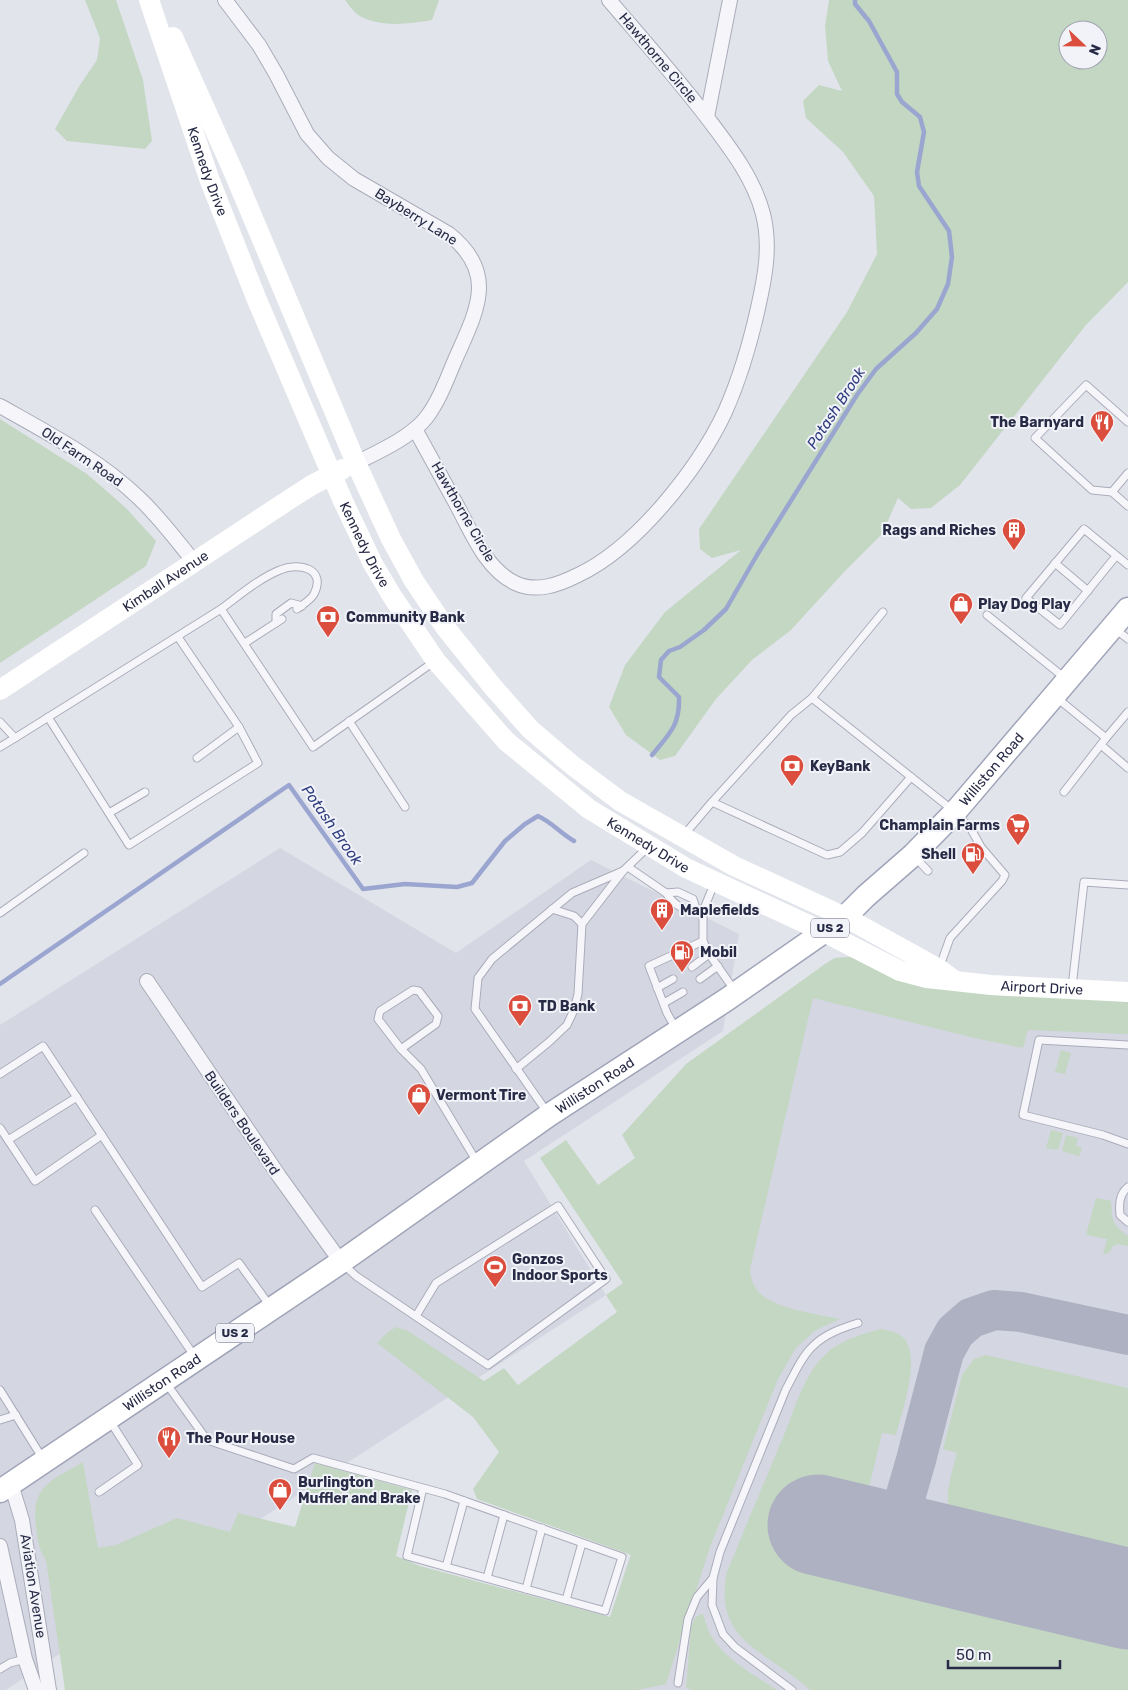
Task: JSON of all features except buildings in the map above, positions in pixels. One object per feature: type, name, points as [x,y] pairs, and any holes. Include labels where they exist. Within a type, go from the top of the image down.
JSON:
[{"type":"main road","name":"Kennedy Drive","points":[[149,0],[210,181],[257,300],[331,476],[374,564],[392,596],[436,661],[506,741],[589,808],[686,868],[824,932]]},
{"type":"main road","name":"Kennedy Drive","points":[[156,0],[234,173],[356,463],[391,539],[414,582],[445,627],[492,687],[530,729],[596,784],[620,801],[682,838],[734,866],[845,917]]},
{"type":"main road","name":"Kimball Avenue","points":[[0,690],[290,499],[356,463]]},
{"type":"main road","name":"Williston Road","points":[[6,1487],[341,1262],[549,1115],[736,993],[845,917],[866,896],[921,863],[955,812],[1062,688],[1120,634],[1128,610]]},
{"type":"main road","points":[[650,846],[682,838]]},
{"type":"main road","name":"Airport Drive","points":[[845,917],[939,969],[956,981]]},
{"type":"main road","name":"Airport Drive","points":[[824,932],[900,971],[927,978],[990,985],[1128,992]]},
{"type":"street","name":"Bayberry Lane","points":[[225,0],[259,45],[306,134],[316,146],[354,179],[449,234],[460,243],[470,256],[476,270],[479,298],[476,310],[440,393],[426,418],[415,429],[356,463]]},
{"type":"street","name":"Hawthorne Circle","points":[[415,429],[482,550],[498,571],[517,584],[540,588],[553,585],[587,571],[622,546],[658,512],[697,459],[724,412],[749,348],[764,281],[767,237],[763,214],[756,193],[738,160],[686,89],[609,0]]},
{"type":"street","name":"Hawthorne Circle","points":[[707,117],[730,0]]},
{"type":"street","name":"Old Farm Road","points":[[0,406],[38,427],[106,470],[139,498],[162,521],[195,563]]},
{"type":"street","name":"Builders Boulevard","points":[[147,981],[279,1176],[341,1262]]},
{"type":"street","name":"Aviation Avenue","points":[[6,1487],[22,1520],[49,1690]]},
{"type":"street","name":"Aviation Avenue","points":[[0,1546],[24,1659],[36,1690]]},
{"type":"lane","points":[[1128,422],[1086,385],[1035,438],[1092,490],[1112,492],[1128,506]]},
{"type":"lane","points":[[1112,492],[1128,473]]},
{"type":"lane","points":[[1116,556],[1060,625],[1026,598],[1084,529],[1128,565]]},
{"type":"lane","points":[[1055,563],[1088,591]]},
{"type":"lane","points":[[0,747],[280,570],[297,566],[307,567],[314,573],[318,583],[314,595],[299,608],[291,603],[276,614],[279,621],[245,643]]},
{"type":"lane","points":[[221,609],[313,746],[436,661]]},
{"type":"lane","points":[[682,838],[791,715],[812,698],[883,612]]},
{"type":"lane","points":[[987,615],[1062,688],[1106,738]]},
{"type":"lane","points":[[48,717],[129,845],[258,763],[239,727],[178,636]]},
{"type":"lane","points":[[812,698],[955,812],[971,829],[981,847],[1005,875],[1002,881],[950,938],[939,969]]},
{"type":"lane","points":[[1064,792],[1128,712]]},
{"type":"lane","points":[[0,722],[15,738]]},
{"type":"lane","points":[[349,722],[406,807]]},
{"type":"lane","points":[[197,758],[239,727]]},
{"type":"lane","points":[[1101,745],[1128,768]]},
{"type":"lane","points":[[712,802],[828,855],[840,852],[862,833],[911,777]]},
{"type":"lane","points":[[109,813],[145,792]]},
{"type":"lane","points":[[516,1069],[567,1025],[574,1010],[578,994],[582,924],[625,869],[650,846]]},
{"type":"lane","points":[[0,913],[84,853]]},
{"type":"lane","points":[[625,869],[666,893],[673,903],[687,910],[699,910]]},
{"type":"lane","points":[[549,1115],[475,1009],[478,978],[492,959],[572,893],[625,869]]},
{"type":"lane","points":[[699,910],[715,881]]},
{"type":"lane","points":[[1072,989],[1084,882],[1128,885]]},
{"type":"lane","points":[[666,893],[678,892],[693,899],[699,910],[703,941],[709,954],[736,993]]},
{"type":"lane","points":[[552,910],[574,916],[582,924]]},
{"type":"lane","points":[[678,1031],[664,1004],[649,966],[703,941]]},
{"type":"lane","points":[[692,967],[709,954]]},
{"type":"lane","points":[[700,979],[718,966]]},
{"type":"lane","points":[[657,988],[673,979]]},
{"type":"lane","points":[[401,1049],[436,1024],[438,1016],[419,991],[412,990],[380,1011],[378,1019],[401,1049],[421,1069],[479,1164]]},
{"type":"lane","points":[[664,1004],[682,992]]},
{"type":"lane","points":[[1128,1044],[1039,1040],[1023,1115],[1103,1135],[1128,1144]]},
{"type":"lane","points":[[0,1074],[44,1046],[202,1287],[239,1263],[272,1308]]},
{"type":"lane","points":[[8,1140],[77,1097]]},
{"type":"lane","points":[[0,1128],[35,1181],[102,1136]]},
{"type":"lane","points":[[1128,1187],[1124,1191],[1119,1203],[1120,1215],[1128,1222]]},
{"type":"lane","points":[[341,1262],[356,1276],[488,1365],[606,1278],[558,1206],[436,1283],[416,1316]]},
{"type":"lane","points":[[95,1210],[196,1359]]},
{"type":"lane","points":[[792,1690],[735,1647],[723,1634],[712,1605],[713,1578],[720,1552],[786,1389],[799,1366],[813,1346],[833,1332],[858,1323]]},
{"type":"lane","points":[[164,1381],[208,1440],[294,1469],[313,1458],[423,1488],[622,1557],[605,1612],[407,1556],[423,1488]]},
{"type":"lane","points":[[0,1390],[45,1461]]},
{"type":"lane","points":[[0,1420],[16,1415]]},
{"type":"lane","points":[[99,1492],[138,1465],[108,1418]]},
{"type":"lane","points":[[446,1566],[464,1501]]},
{"type":"lane","points":[[487,1578],[504,1515]]},
{"type":"lane","points":[[526,1589],[542,1528]]},
{"type":"lane","points":[[566,1600],[582,1543]]},
{"type":"lane","points":[[678,1683],[688,1620],[697,1597],[713,1578]]},
{"type":"lane","points":[[0,1669],[10,1663],[24,1659]]},
{"type":"shaded area","points":[[280,848],[456,953],[591,860],[739,934],[723,1031],[524,1161],[606,1295],[259,1520],[6,1690],[0,1690],[0,1025]]},
{"type":"shaded area","points":[[850,957],[957,990],[993,995],[1128,1001],[1128,1690],[519,1690],[610,1617],[708,1320],[746,1071],[825,964],[835,958]]},
{"type":"green space","points":[[85,0],[116,0],[143,80],[152,141],[145,149],[67,141],[55,129],[80,85],[97,60],[100,38]]},
{"type":"green space","points":[[345,0],[439,0],[432,20],[394,24],[375,22],[358,15]]},
{"type":"green space","points":[[829,0],[1128,0],[1128,282],[1086,325],[960,485],[931,508],[911,509],[898,498],[882,534],[791,630],[752,660],[716,699],[675,756],[660,760],[626,735],[609,707],[625,665],[665,612],[741,550],[712,558],[700,549],[699,529],[847,312],[877,254],[874,196],[843,152],[806,118],[803,101],[819,85],[842,91],[828,61],[825,26]]},
{"type":"green space","points":[[0,419],[87,474],[126,508],[156,541],[146,566],[0,663]]},
{"type":"green space","points":[[850,957],[957,990],[993,995],[1128,1001],[1128,1034],[1028,1030],[1023,1048],[813,998],[750,1269],[752,1280],[757,1290],[773,1302],[796,1310],[840,1319],[816,1330],[796,1348],[778,1379],[710,1547],[666,1684],[637,1690],[65,1690],[46,1560],[39,1544],[35,1513],[40,1493],[46,1486],[53,1479],[83,1462],[98,1548],[116,1545],[177,1518],[230,1532],[238,1513],[295,1527],[315,1463],[412,1490],[396,1556],[420,1566],[610,1617],[631,1555],[477,1499],[473,1489],[499,1452],[473,1417],[377,1343],[396,1327],[408,1331],[484,1381],[504,1368],[518,1385],[617,1312],[606,1295],[623,1283],[540,1158],[566,1140],[598,1185],[635,1158],[622,1135],[686,1064],[825,964],[835,958]]},
{"type":"green space","points":[[1061,1050],[1071,1053],[1065,1074],[1055,1072]]},
{"type":"green space","points":[[1051,1130],[1063,1133],[1058,1150],[1046,1148]]},
{"type":"green space","points":[[1066,1135],[1078,1138],[1076,1146],[1082,1148],[1079,1156],[1062,1151]]},
{"type":"green space","points":[[1096,1198],[1111,1201],[1114,1222],[1128,1236],[1128,1246],[1117,1244],[1112,1247],[1110,1252],[1103,1255],[1107,1239],[1086,1235]]},
{"type":"green space","points":[[881,1329],[903,1337],[911,1357],[909,1384],[896,1435],[882,1433],[867,1496],[827,1485],[810,1563],[1128,1640],[1128,1690],[810,1690],[748,1643],[736,1630],[728,1615],[725,1596],[727,1572],[806,1381],[818,1362],[832,1349],[852,1338]]},
{"type":"green space","points":[[986,1355],[1128,1388],[1128,1559],[970,1521],[956,1514],[950,1508],[948,1489],[957,1453],[943,1449],[962,1375],[974,1359]]},
{"type":"green space","points":[[703,1614],[709,1632],[722,1650],[739,1665],[777,1690],[692,1690],[686,1688],[691,1627],[696,1617]]},
{"type":"waterway","name":"Potash Brook","points":[[652,755],[672,729],[679,707],[679,697],[659,677],[661,660],[669,651],[680,647],[704,630],[726,609],[757,555],[857,395],[876,369],[916,333],[937,309],[948,284],[952,257],[949,231],[919,186],[917,172],[924,132],[920,117],[902,102],[897,94],[897,72],[869,21],[855,4],[855,0]]},
{"type":"waterway","name":"Potash Brook","points":[[0,984],[289,785],[363,889],[405,884],[457,887],[472,883],[505,841],[538,816],[574,841]]},
{"type":"taxiway","points":[[968,1561],[937,1551],[918,1540],[907,1523],[903,1505],[944,1352],[955,1332],[971,1318],[994,1310],[1021,1312],[1128,1335]]},
{"type":"runway","points":[[818,1525],[1128,1599]]},
{"type":"place","name":"The Barnyard","points":[[1102,443]]},
{"type":"place","name":"Rags and Riches","points":[[1014,551]]},
{"type":"place","name":"Play Dog Play","points":[[961,625]]},
{"type":"place","name":"Community Bank","points":[[328,638]]},
{"type":"place","name":"KeyBank","points":[[792,787]]},
{"type":"place","name":"Champlain Farms","points":[[1018,846]]},
{"type":"place","name":"Shell","points":[[973,875]]},
{"type":"place","name":"Maplefields","points":[[662,931]]},
{"type":"place","name":"Mobil","points":[[682,973]]},
{"type":"place","name":"TD Bank","points":[[520,1027]]},
{"type":"place","name":"Vermont Tire","points":[[419,1116]]},
{"type":"place","name":"Gonzos Indoor Sports","points":[[495,1288]]},
{"type":"place","name":"The Pour House","points":[[169,1459]]},
{"type":"place","name":"Burlington Muffler and Brake","points":[[280,1511]]}]
